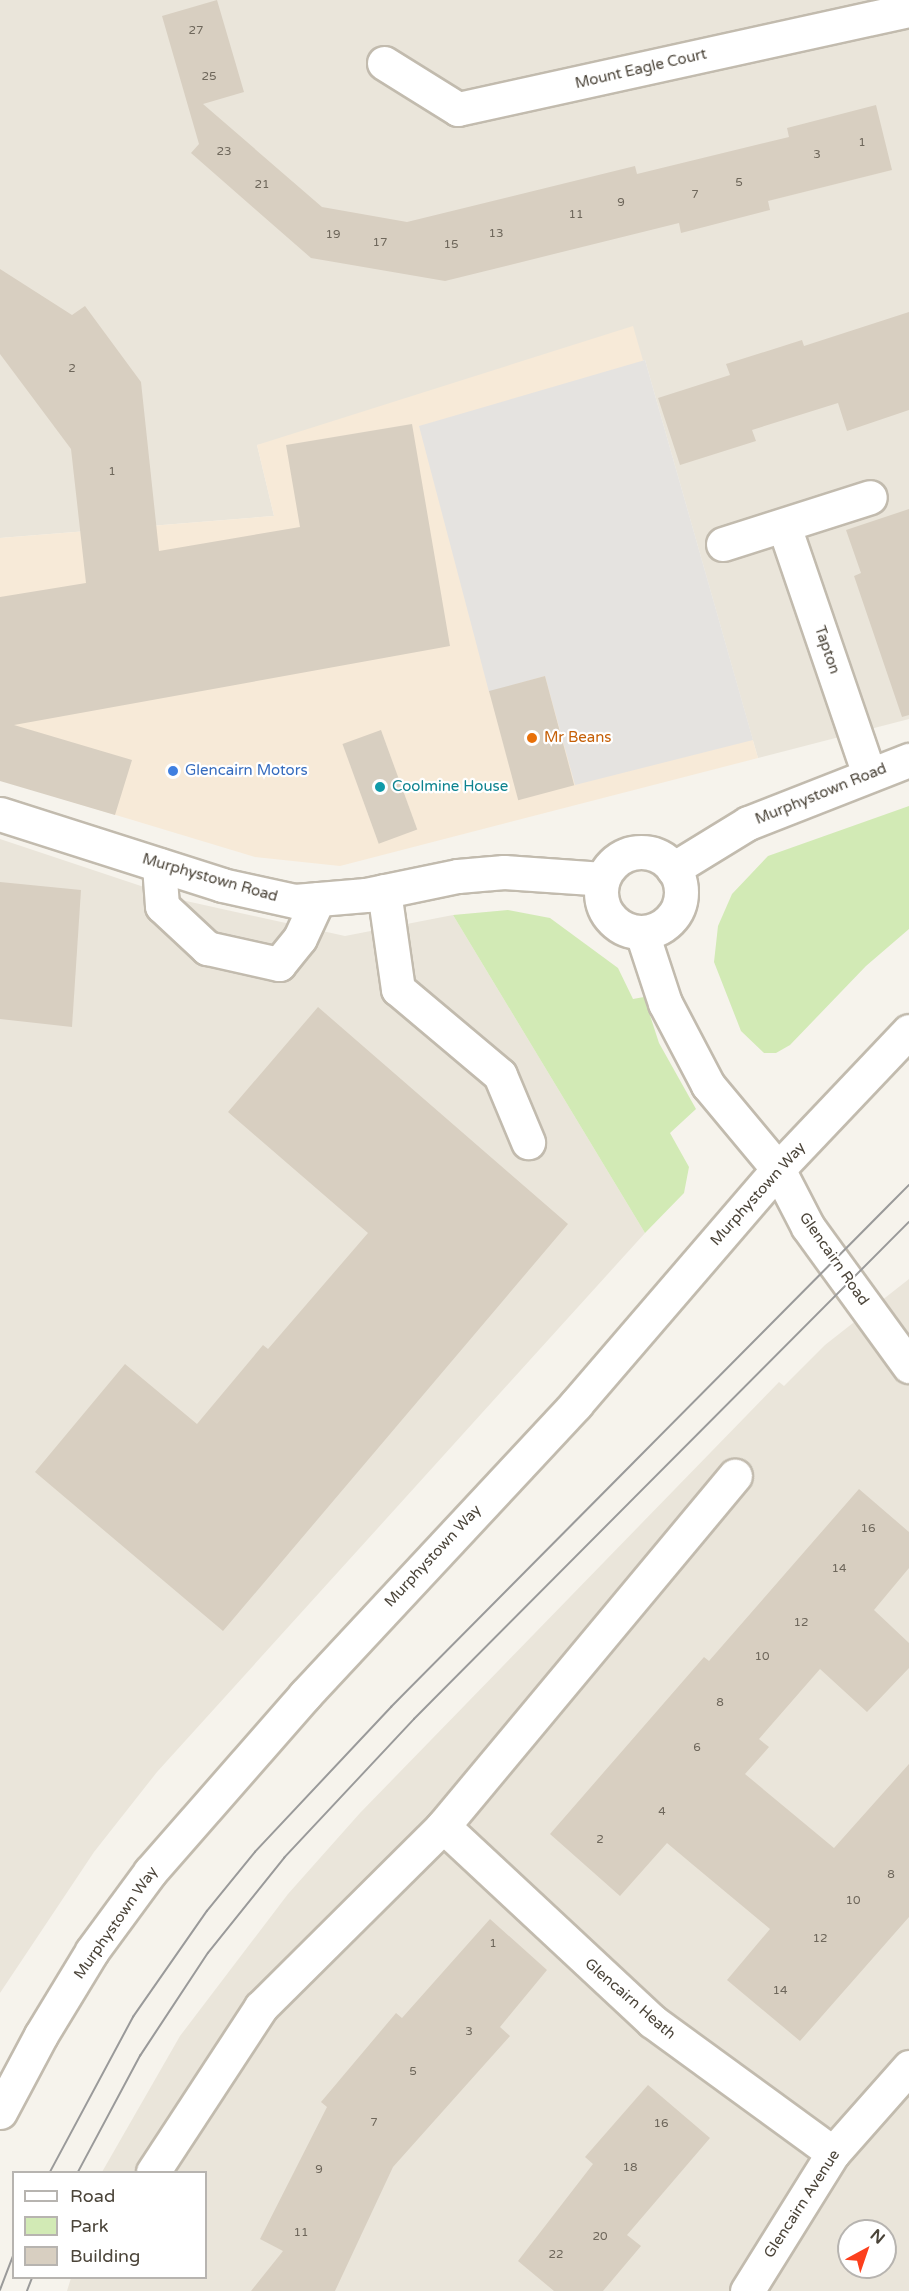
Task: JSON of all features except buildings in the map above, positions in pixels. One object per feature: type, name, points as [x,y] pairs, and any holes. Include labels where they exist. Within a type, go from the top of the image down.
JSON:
[{"type":"street","name":"Mount Eagle Court","points":[[384,63],[458,110],[909,10]]},
{"type":"street","points":[[723,544],[870,497]]},
{"type":"street","name":"Tapton","points":[[784,526],[869,774]]},
{"type":"street","name":"Murphystown Road","points":[[673,869],[748,823],[909,760]]},
{"type":"street","name":"Murphystown Road","points":[[0,814],[159,865],[285,899],[318,899],[384,891],[458,876],[504,872],[603,879]]},
{"type":"street","points":[[638,852],[664,859],[673,869],[681,894],[676,911],[665,925],[642,933],[630,932],[611,920],[601,898],[603,879],[614,862],[638,852]]},
{"type":"street","points":[[159,865],[162,906],[207,948],[279,964],[300,938],[318,899]]},
{"type":"street","points":[[384,891],[398,989],[500,1075],[528,1142]]},
{"type":"street","name":"Glencairn Road","points":[[642,933],[665,1003],[708,1086],[778,1169],[808,1227],[899,1328],[909,1366]]},
{"type":"street","name":"Murphystown Way","points":[[0,2112],[40,2035],[87,1960],[150,1872],[305,1695],[576,1404],[778,1169],[909,1031]]},
{"type":"street","points":[[154,2171],[261,2007],[443,1826],[735,1476]]},
{"type":"street","name":"Glencairn Heath","points":[[443,1826],[652,2021],[833,2153]]},
{"type":"street","name":"Glencairn Avenue","points":[[747,2291],[833,2153],[909,2067]]},
{"type":"shaded area","points":[[0,0],[909,0],[909,719],[758,758],[645,360],[257,445],[274,516],[0,538]]},
{"type":"shaded area","points":[[633,326],[758,758],[340,866],[255,857],[0,780],[0,538],[274,516],[257,445]]},
{"type":"shaded area","points":[[645,360],[753,740],[575,785],[545,676],[489,692],[419,426]]},
{"type":"shaded area","points":[[0,839],[186,901],[345,936],[453,915],[645,1233],[157,1772],[94,1852],[0,1993]]},
{"type":"shaded area","points":[[909,1279],[909,2291],[67,2291],[71,2279],[207,2279],[207,2171],[103,2171],[180,2036],[288,1894],[360,1813],[779,1382],[784,1386],[825,1345]]},
{"type":"green space","points":[[909,806],[909,929],[866,966],[790,1045],[776,1053],[764,1053],[741,1031],[714,962],[718,926],[732,894],[768,856]]},
{"type":"green space","points":[[508,910],[550,918],[618,968],[633,999],[644,997],[659,1043],[696,1109],[670,1133],[689,1167],[684,1193],[645,1233],[453,915]]},
{"type":"tram line","points":[[51,2171],[133,2017],[207,1911],[255,1852],[391,1707],[909,1185]]},
{"type":"tram line","points":[[79,2171],[140,2056],[208,1953],[284,1858],[414,1719],[909,1222]]},
{"type":"tram line","points":[[0,2290],[12,2259]]},
{"type":"tram line","points":[[27,2291],[32,2279]]},
{"type":"place","name":"Mr Beans","points":[[532,738]]},
{"type":"place","name":"Glencairn Motors","points":[[173,771]]},
{"type":"place","name":"Coolmine House","points":[[380,787]]}]
